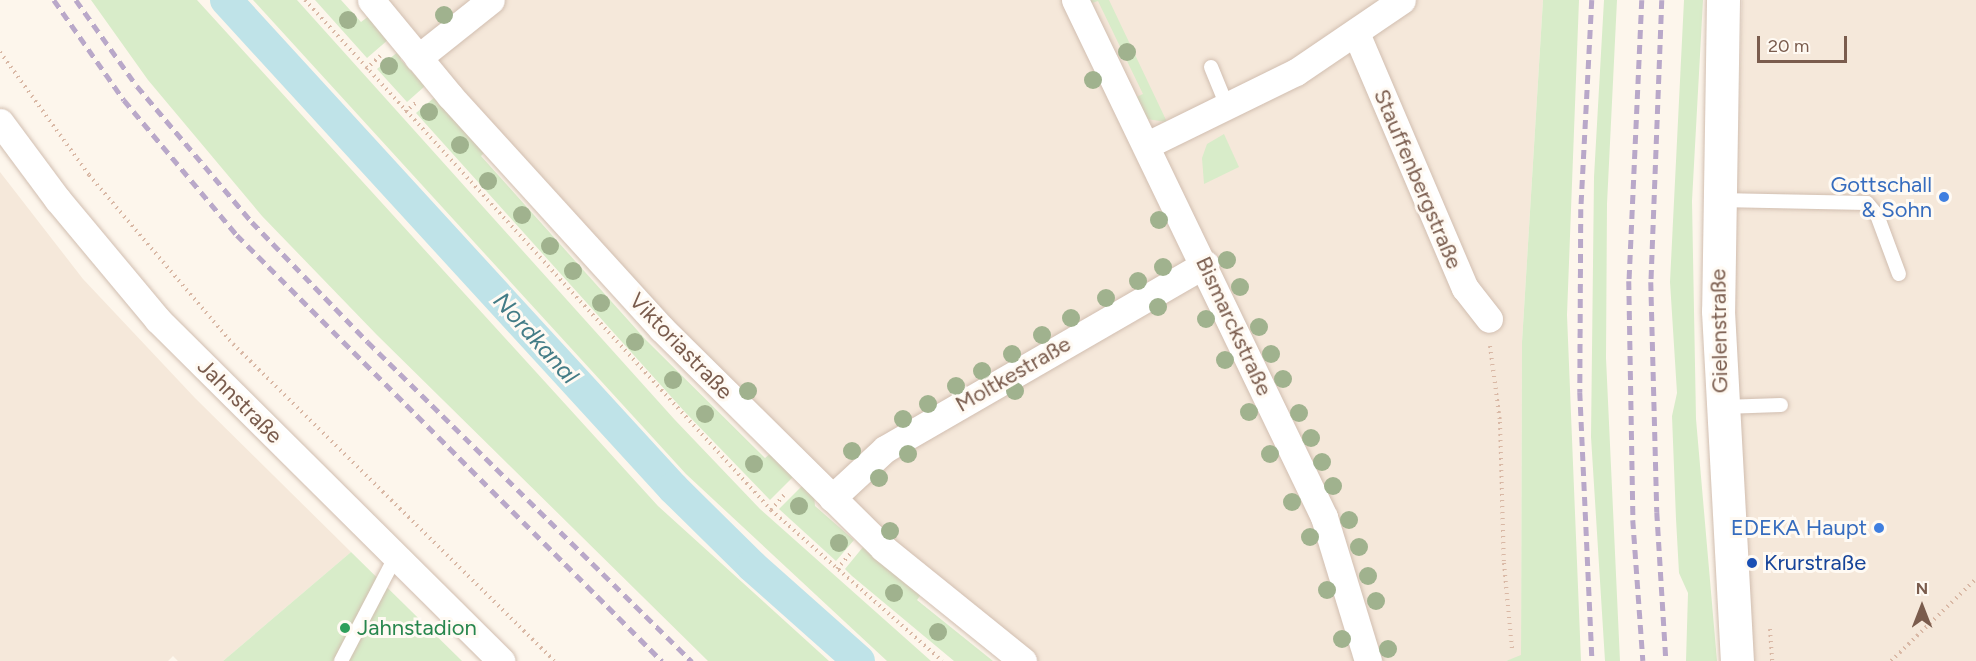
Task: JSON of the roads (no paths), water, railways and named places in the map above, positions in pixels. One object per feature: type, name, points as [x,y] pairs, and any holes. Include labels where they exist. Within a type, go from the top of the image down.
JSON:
[{"type":"main road","name":"Gielenstraße","points":[[1723,0],[1717,200],[1721,407],[1737,661]]},
{"type":"street","name":"Viktoriastraße","points":[[371,0],[418,58],[661,328],[883,548],[1023,661]]},
{"type":"street","points":[[418,58],[491,0]]},
{"type":"street","name":"Bismarckstraße","points":[[1075,0],[1147,145],[1324,517],[1368,661]]},
{"type":"street","points":[[1147,145],[1296,72],[1402,0]]},
{"type":"street","name":"Stauffenbergstraße","points":[[1356,33],[1465,288],[1488,319]]},
{"type":"street","name":"Jahnstraße","points":[[0,122],[58,200],[158,320],[501,661]]},
{"type":"street","name":"Moltkestraße","points":[[832,498],[885,449],[1204,264]]},
{"type":"lane","points":[[1210,67],[1227,106]]},
{"type":"lane","points":[[1717,200],[1867,203],[1877,215],[1899,274]]},
{"type":"lane","points":[[1721,407],[1781,405]]},
{"type":"lane","points":[[342,661],[396,556]]},
{"type":"waterway","name":"Nordkanal","points":[[226,0],[673,488],[752,566],[859,661]]},
{"type":"railway","points":[[54,0],[124,100],[237,235],[662,661]]},
{"type":"railway","points":[[76,0],[137,86],[252,222],[368,342],[692,661]]},
{"type":"railway","points":[[1592,0],[1581,209],[1580,392],[1592,661]]},
{"type":"railway","points":[[1642,0],[1629,281],[1633,520],[1643,661]]},
{"type":"railway","points":[[1662,0],[1651,282],[1657,512],[1666,661]]},
{"type":"place","name":"Gottschall & Sohn","points":[[1944,197]]},
{"type":"place","name":"EDEKA Haupt","points":[[1879,528]]},
{"type":"place","name":"Krurstraße","points":[[1752,563]]},
{"type":"place","name":"Jahnstadion","points":[[345,628]]}]
